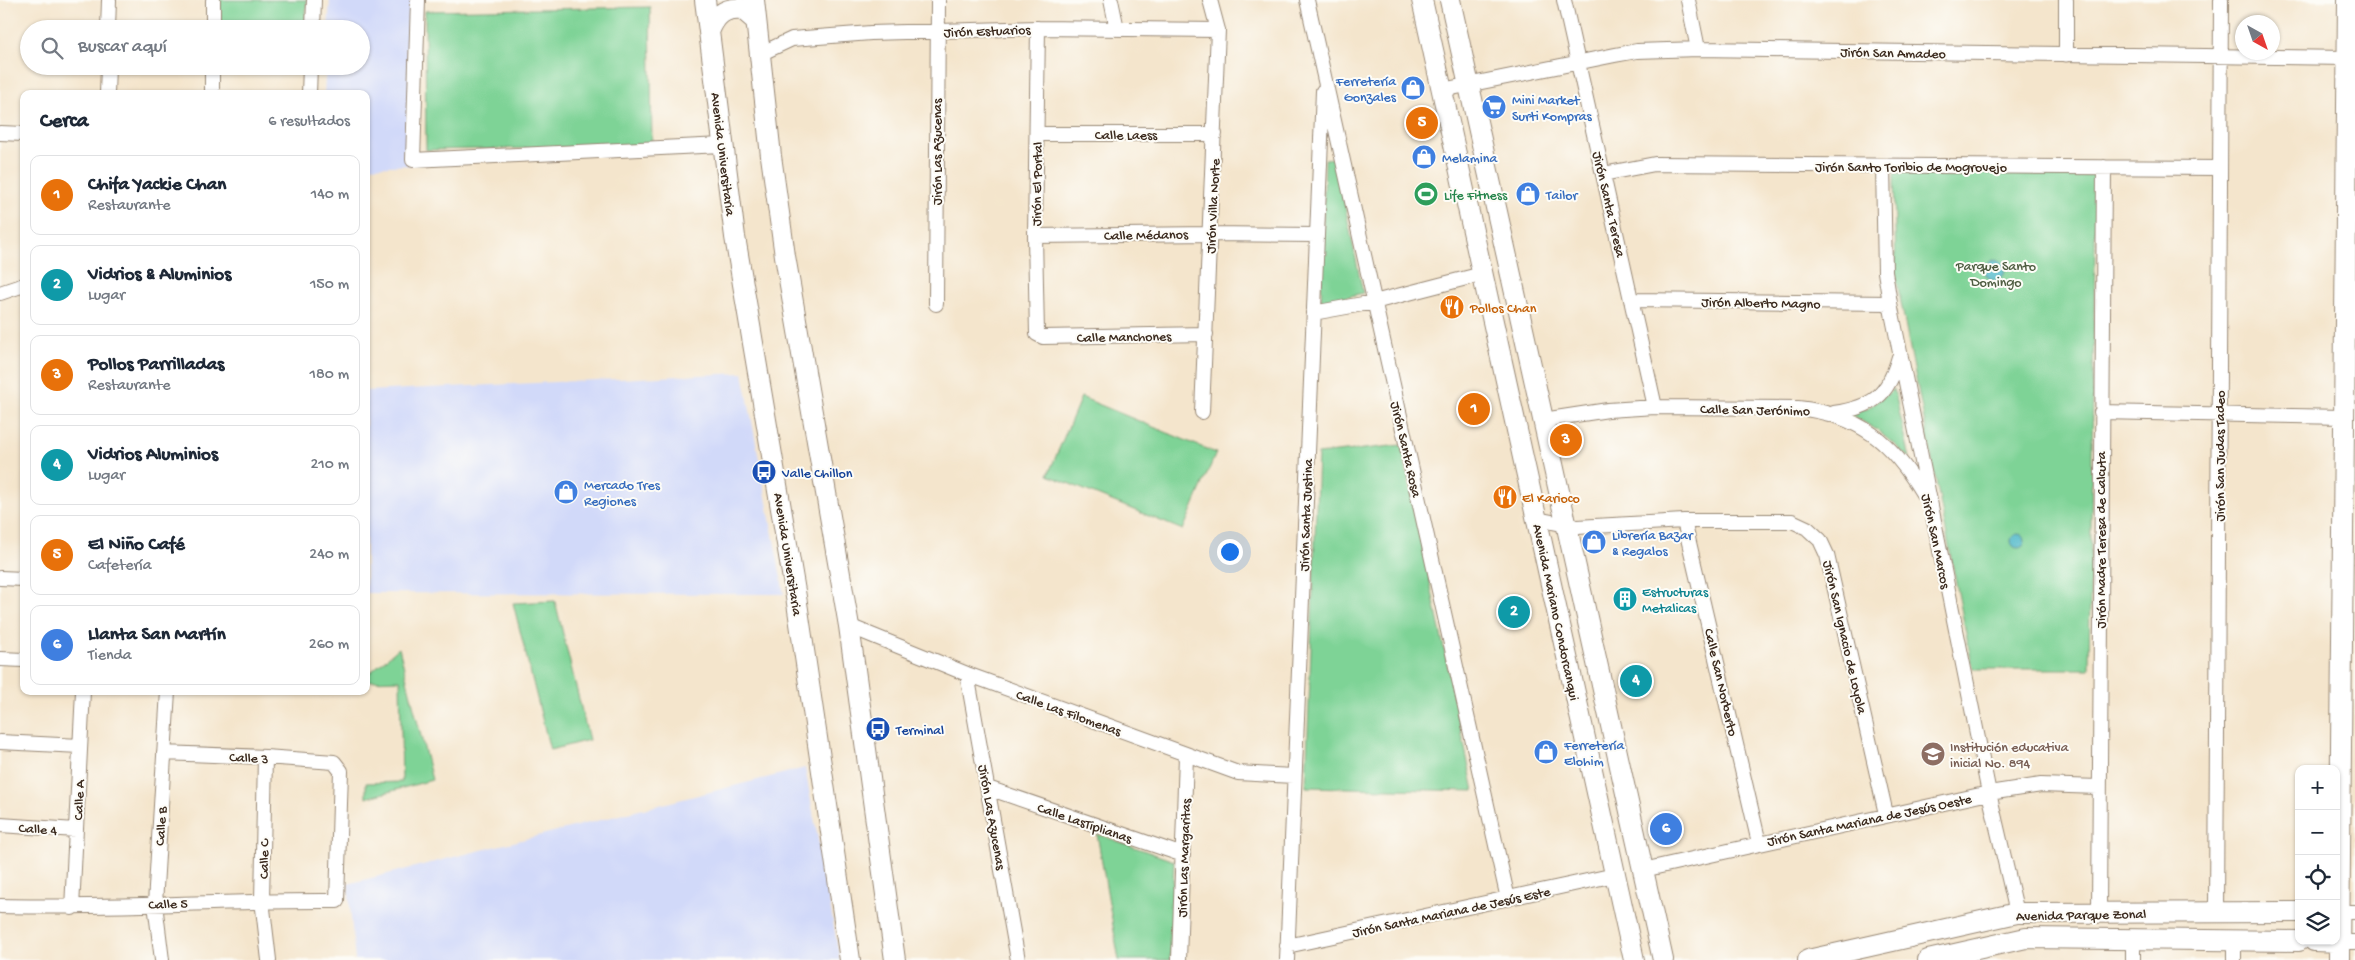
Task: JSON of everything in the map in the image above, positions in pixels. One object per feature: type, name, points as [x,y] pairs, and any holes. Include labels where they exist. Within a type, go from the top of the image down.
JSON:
[{"type":"main road","name":"Avenida Universitaria","points":[[705,0],[735,237],[797,603],[851,959]]},
{"type":"main road","points":[[754,0],[785,256],[848,626],[890,956]]},
{"type":"main road","name":"Avenida Mariano Condorcanqui","points":[[1422,0],[1634,960]]},
{"type":"main road","name":"Avenida Mariano Condorcanqui","points":[[1450,0],[1543,420],[1564,524],[1662,960]]},
{"type":"main road","points":[[2332,945],[2345,948],[2344,417],[2348,0]]},
{"type":"main road","points":[[709,32],[716,18],[728,9],[742,9],[756,21]]},
{"type":"main road","points":[[1620,898],[1648,892]]},
{"type":"main road","name":"Avenida Parque Zonal","points":[[1808,960],[2017,913],[2295,912]]},
{"type":"main road","name":"Avenida Parque Zonal","points":[[1928,960],[2026,938],[2133,940],[2234,950],[2295,942]]},
{"type":"street","points":[[108,20],[109,0]]},
{"type":"street","points":[[213,20],[214,0]]},
{"type":"street","points":[[313,20],[314,0]]},
{"type":"street","points":[[418,0],[413,160],[722,144]]},
{"type":"street","name":"Jirón Las Azucenas","points":[[936,304],[936,31],[938,0]]},
{"type":"street","points":[[1111,0],[1117,29]]},
{"type":"street","name":"Jirón Villa Norte","points":[[1202,412],[1211,234],[1218,30],[1210,0]]},
{"type":"street","name":"Jirón Santa Rosa","points":[[1307,0],[1508,899]]},
{"type":"street","name":"Jirón Santa Teresa","points":[[1564,0],[1655,407]]},
{"type":"street","points":[[1688,0],[1698,49]]},
{"type":"street","points":[[2066,0],[2066,55]]},
{"type":"street","name":"Jirón San Judas Tadeo","points":[[2216,913],[2222,0]]},
{"type":"street","name":"Jirón Estuarios","points":[[760,54],[792,39],[936,31],[1038,28],[1218,30]]},
{"type":"street","name":"Jirón El Portal","points":[[1038,28],[1035,236],[1036,327],[1037,334],[1043,337]]},
{"type":"street","name":"Jirón San Amadeo","points":[[1442,90],[1637,51],[1698,49],[2221,58],[2347,58]]},
{"type":"street","name":"Jirón Santa Justina","points":[[1287,953],[1324,70]]},
{"type":"street","points":[[107,90],[108,75]]},
{"type":"street","points":[[212,75],[212,90]]},
{"type":"street","points":[[309,90],[310,75]]},
{"type":"street","points":[[0,133],[20,134]]},
{"type":"street","name":"Calle Laess","points":[[1036,134],[1215,134]]},
{"type":"street","name":"Jirón Santo Toribio de Mogrovejo","points":[[1603,174],[1655,164],[2220,168]]},
{"type":"street","name":"Jirón San Marcos","points":[[1883,166],[1885,272],[1890,303],[1929,504],[1989,793],[2017,913]]},
{"type":"street","name":"Jirón Madre Teresa de Calcuta","points":[[2099,913],[2098,787],[2104,167]]},
{"type":"street","name":"Calle Médanos","points":[[1035,236],[1211,234],[1317,236]]},
{"type":"street","points":[[1314,314],[1374,302],[1482,274]]},
{"type":"street","points":[[0,293],[20,286]]},
{"type":"street","name":"Jirón Alberto Magno","points":[[1631,300],[1890,303]]},
{"type":"street","name":"Calle Manchones","points":[[1043,337],[1206,334]]},
{"type":"street","points":[[1834,414],[1866,404],[1883,392],[1893,380],[1900,354]]},
{"type":"street","name":"Calle San Jerónimo","points":[[1543,420],[1608,410],[1655,407],[1798,408],[1834,414],[1863,428],[1886,446],[1907,469],[1929,504]]},
{"type":"street","points":[[2101,412],[2344,417]]},
{"type":"street","name":"Jirón San Ignacio de Loyola","points":[[1537,519],[1577,527],[1684,521],[1792,521],[1807,528],[1820,540],[1827,555],[1886,814]]},
{"type":"street","name":"Calle San Norberto","points":[[1684,521],[1759,843]]},
{"type":"street","points":[[0,578],[20,579]]},
{"type":"street","name":"Calle Las Filomenas","points":[[848,626],[967,674],[1186,756],[1238,773],[1294,776]]},
{"type":"street","points":[[0,659],[20,660]]},
{"type":"street","name":"Jirón Las Azucenas","points":[[967,674],[1018,960]]},
{"type":"street","name":"Calle A","points":[[72,908],[83,695]]},
{"type":"street","name":"Calle B","points":[[162,960],[155,904],[168,695]]},
{"type":"street","points":[[0,742],[80,746]]},
{"type":"street","name":"Calle 3","points":[[164,753],[334,762],[341,771],[337,901]]},
{"type":"street","name":"Jirón Las Margaritas","points":[[1179,960],[1186,756]]},
{"type":"street","name":"Calle C","points":[[265,757],[262,900],[269,960]]},
{"type":"street","name":"Jirón Santa Mariana de Jesús Oeste","points":[[1643,870],[1886,814],[1989,793],[2041,785],[2098,787]]},
{"type":"street","name":"Calle LasTiplianas","points":[[988,788],[1183,855]]},
{"type":"street","name":"Calle 4","points":[[0,825],[76,830]]},
{"type":"street","name":"Jirón Santa Mariana de Jesús Este","points":[[1287,953],[1615,875]]},
{"type":"street","name":"Calle 5","points":[[0,906],[72,908],[262,900],[337,901]]},
{"type":"street","points":[[2133,940],[2133,960]]},
{"type":"shaded area","points":[[330,0],[413,0],[413,165],[370,167],[370,90],[324,90],[325,75],[370,75],[370,20],[329,20]]},
{"type":"shaded area","name":"Mercado Tres Regiones","points":[[743,373],[784,594],[370,593],[370,391]]},
{"type":"shaded area","points":[[805,768],[840,960],[355,960],[348,884]]},
{"type":"green space","points":[[220,0],[307,0],[306,20],[220,20]]},
{"type":"green space","points":[[650,7],[652,146],[426,150],[425,11]]},
{"type":"green space","points":[[1335,158],[1363,293],[1321,303],[1325,159]]},
{"type":"green space","name":"Parque Santo Domingo","points":[[1894,173],[2096,175],[2089,669],[1973,669],[1896,277]]},
{"type":"green space","points":[[1894,389],[1910,458],[1877,430],[1850,414],[1867,409]]},
{"type":"green space","points":[[1081,397],[1216,453],[1183,530],[1048,475]]},
{"type":"green space","points":[[1401,445],[1474,791],[1306,787],[1318,454]]},
{"type":"green space","points":[[555,601],[589,740],[550,750],[513,603]]},
{"type":"green space","points":[[399,648],[432,780],[366,798],[366,783],[402,782],[400,680],[370,681],[370,673]]},
{"type":"green space","points":[[1097,834],[1174,861],[1170,960],[1119,960]]},
{"type":"water","points":[[1995,260],[2002,263],[2005,270],[2002,277],[1995,280],[1988,277],[1985,270],[1988,263]]},
{"type":"water","points":[[2015,534],[2021,534],[2025,541],[2021,548],[2015,548],[2011,544],[2011,538]]},
{"type":"place","name":"Ferretería Gonzales","points":[[1413,88]]},
{"type":"place","name":"Mini Market Surti Kompras","points":[[1494,107]]},
{"type":"place","name":"El Niño Café","points":[[1422,123]]},
{"type":"place","name":"Melamina","points":[[1424,157]]},
{"type":"place","name":"Life Fitness","points":[[1426,194]]},
{"type":"place","name":"Tailor","points":[[1528,194]]},
{"type":"place","name":"Pollos Chan","points":[[1452,307]]},
{"type":"place","name":"Chifa Yackie Chan","points":[[1474,409]]},
{"type":"place","name":"Pollos Parrilladas","points":[[1566,440]]},
{"type":"place","name":"Valle Chillon","points":[[764,472]]},
{"type":"place","name":"Mercado Tres Regiones","points":[[566,492]]},
{"type":"place","name":"El Karioco","points":[[1505,497]]},
{"type":"place","name":"Librería Bazar & Regalos","points":[[1594,542]]},
{"type":"place","name":"Estructuras Metalicas","points":[[1625,599]]},
{"type":"place","name":"Vidrios & Aluminios","points":[[1514,612]]},
{"type":"place","name":"Vidrios Aluminios","points":[[1636,681]]},
{"type":"place","name":"Terminal","points":[[878,729]]},
{"type":"place","name":"Ferretería Elohim","points":[[1546,752]]},
{"type":"place","name":"Institución educativa inicial No. 894","points":[[1933,754]]},
{"type":"place","name":"Llanta San Martín","points":[[1666,829]]}]
